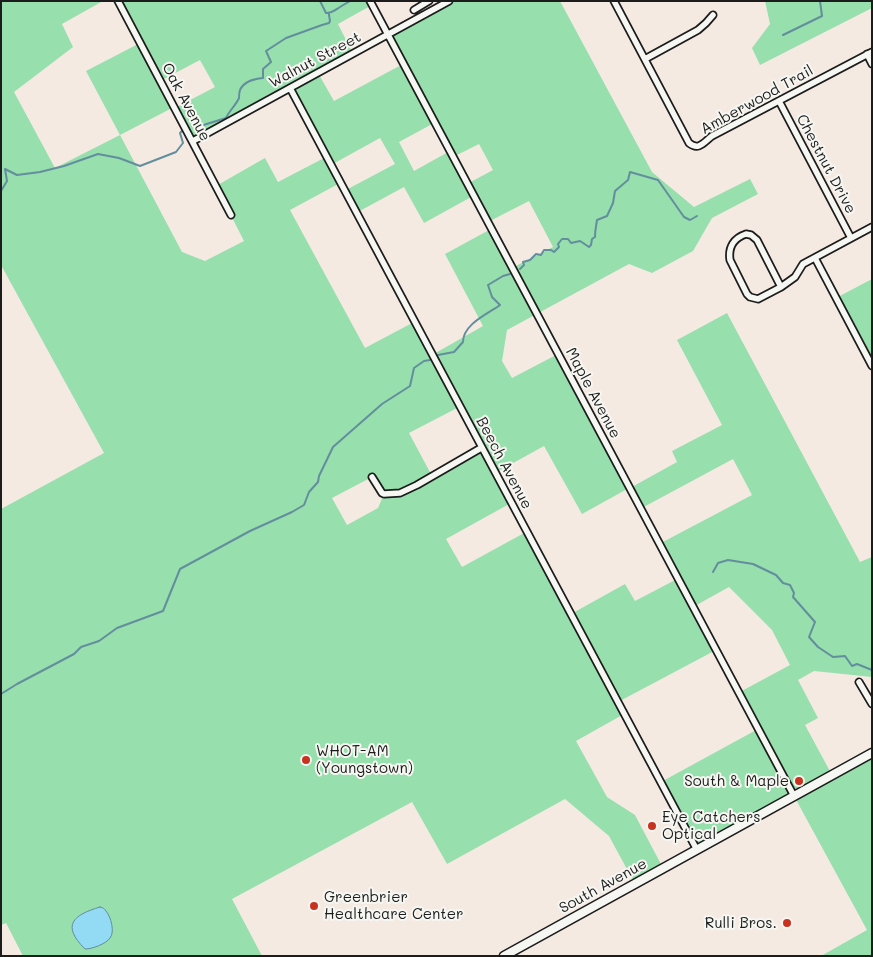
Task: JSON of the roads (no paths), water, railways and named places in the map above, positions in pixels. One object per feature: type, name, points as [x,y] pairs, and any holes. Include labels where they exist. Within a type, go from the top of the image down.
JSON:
[{"type":"main road","name":"South Avenue","points":[[504,956],[872,753]]},
{"type":"street","name":"Oak Avenue","points":[[118,1],[231,214]]},
{"type":"street","name":"Maple Avenue","points":[[370,1],[794,796]]},
{"type":"street","points":[[414,10],[429,1]]},
{"type":"street","name":"Walnut Street","points":[[193,142],[449,1]]},
{"type":"street","name":"Amberwood Trail","points":[[614,1],[689,143],[693,146],[702,145],[712,136],[869,53]]},
{"type":"street","points":[[644,59],[698,30],[713,15]]},
{"type":"street","points":[[869,53],[872,64]]},
{"type":"street","name":"Beech Avenue","points":[[290,88],[697,850]]},
{"type":"street","name":"Chestnut Drive","points":[[779,101],[851,238]]},
{"type":"street","points":[[781,287],[755,238],[746,234],[735,240],[730,248],[730,260],[745,291],[750,297],[758,299],[781,287],[796,277],[803,264],[872,227]]},
{"type":"street","points":[[815,258],[872,366]]},
{"type":"street","points":[[372,477],[382,493],[400,493],[481,448]]},
{"type":"street","points":[[859,682],[872,704]]},
{"type":"water","points":[[100,907],[105,909],[112,924],[111,935],[102,944],[85,949],[73,933],[73,922],[77,917]]},
{"type":"waterway","points":[[320,1],[326,13],[334,11],[350,1]]},
{"type":"waterway","points":[[783,35],[822,16],[820,1]]},
{"type":"waterway","points":[[192,126],[197,127],[226,118],[238,101],[240,90],[244,84],[263,78],[263,69],[271,62],[266,51],[286,38],[329,23],[329,13]]},
{"type":"waterway","points":[[1,191],[7,181],[5,169],[17,175],[40,172],[98,154],[119,158],[140,166],[176,152],[183,143],[180,133],[182,131]]},
{"type":"waterway","points":[[520,269],[524,265],[523,262],[530,260],[536,254],[541,255],[544,250],[554,252],[559,247],[558,244],[562,239],[568,239],[571,243],[580,241],[589,247],[592,239],[595,237],[597,220],[607,216],[613,203],[615,191],[628,180],[630,172],[658,180],[684,217],[690,220],[697,216]]},
{"type":"waterway","points":[[438,355],[454,352],[463,342],[467,330],[500,305],[492,297],[488,285],[510,274]]},
{"type":"waterway","points":[[1,694],[74,654],[81,647],[99,641],[117,628],[163,611],[180,569],[250,531],[304,505],[309,492],[318,482],[333,447],[382,404],[410,386],[414,368],[424,361],[430,360]]},
{"type":"waterway","points":[[713,572],[718,563],[728,560],[753,564],[776,575],[783,583],[790,585],[794,593],[793,597],[815,622],[809,637],[818,647],[833,657],[845,656],[852,666],[857,664],[872,670]]},
{"type":"place","name":"WHOT-AM (Youngstown)","points":[[306,760]]},
{"type":"place","name":"South & Maple","points":[[799,781]]},
{"type":"place","name":"Eye Catchers Optical","points":[[652,826]]},
{"type":"place","name":"Greenbrier Healthcare Center","points":[[314,906]]},
{"type":"place","name":"Rulli Bros.","points":[[787,923]]}]
